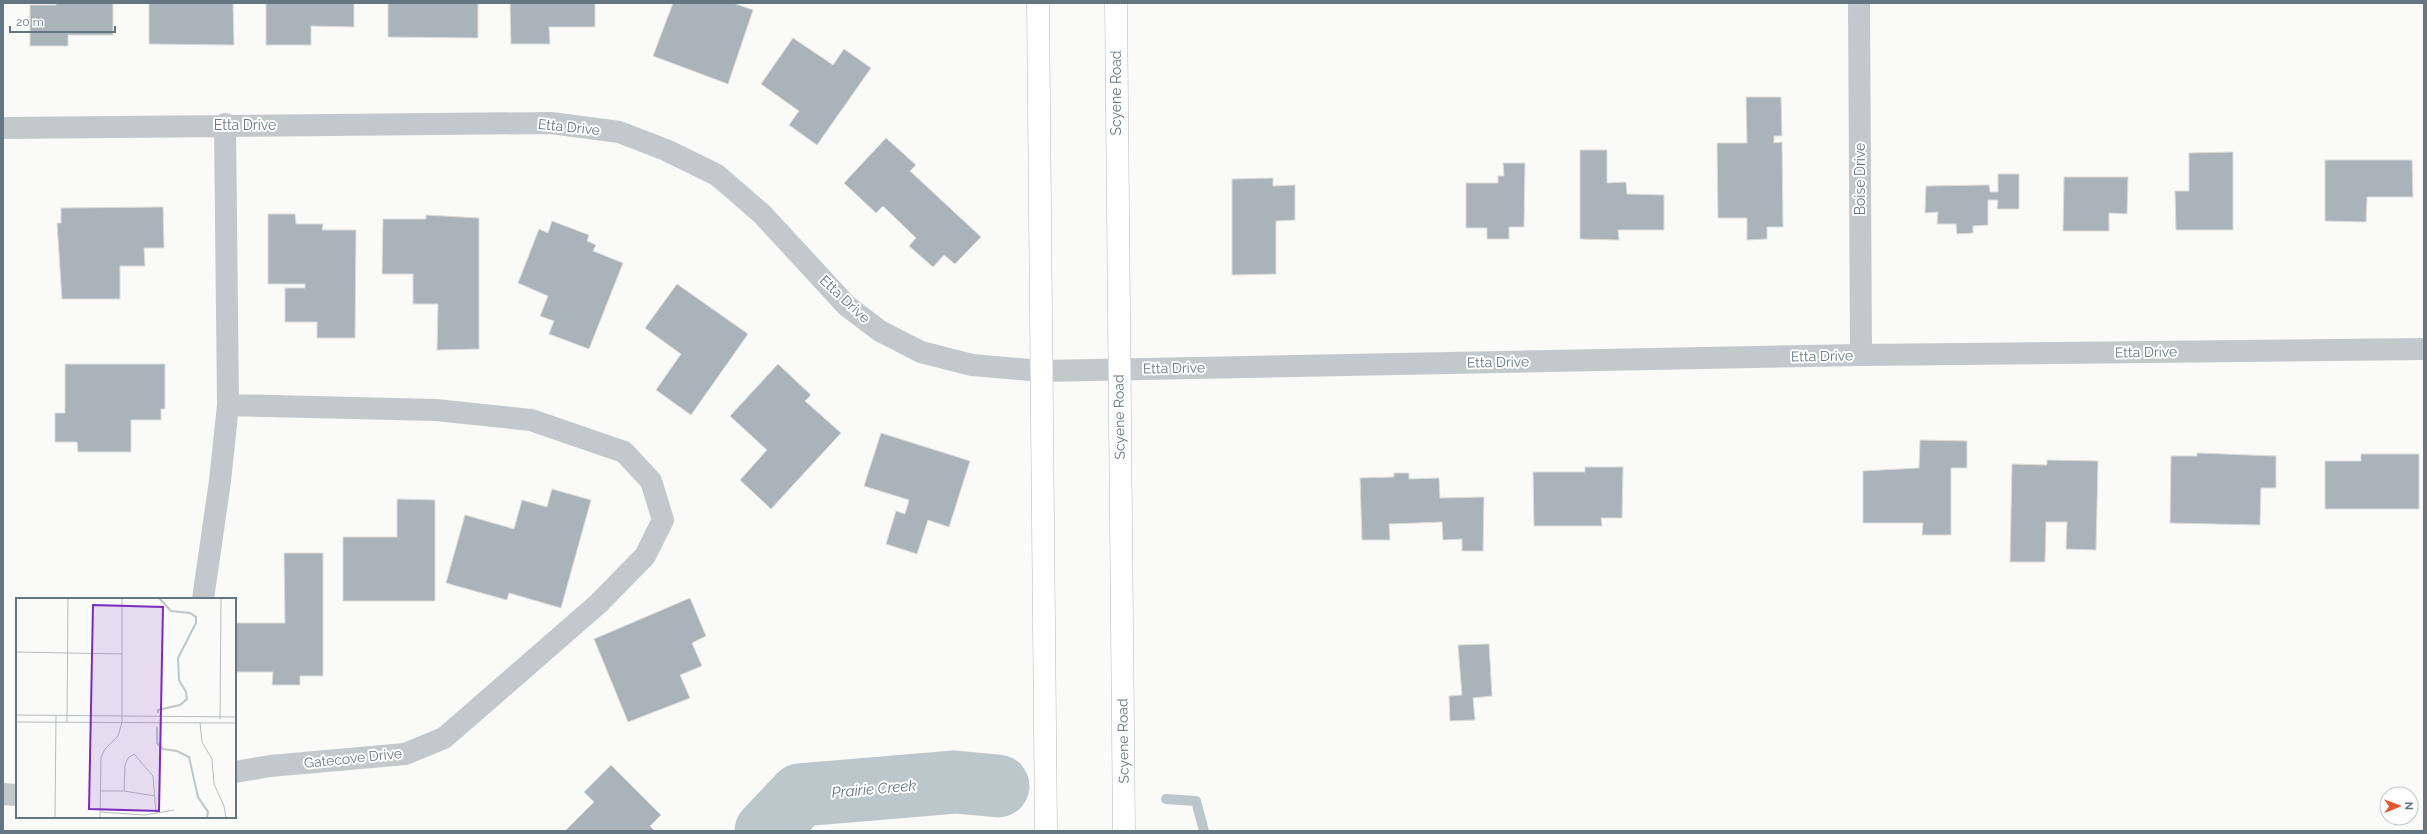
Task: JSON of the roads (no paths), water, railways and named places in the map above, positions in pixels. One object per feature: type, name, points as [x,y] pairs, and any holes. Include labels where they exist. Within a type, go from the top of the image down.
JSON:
[{"type":"main road","points":[[1038,3],[1046,831]]},
{"type":"main road","name":"Scyene Road","points":[[1116,3],[1118,370],[1124,831]]},
{"type":"street","name":"Boise Drive","points":[[1860,3],[1860,355]]},
{"type":"street","name":"Etta Drive","points":[[3,128],[225,124],[551,123],[619,132],[666,150],[717,175],[762,214],[847,306],[880,331],[921,352],[965,363],[1041,371],[1860,355],[2424,349]]},
{"type":"street","points":[[203,598],[220,481],[228,405],[225,124]]},
{"type":"street","name":"Gatecove Drive","points":[[228,405],[436,410],[531,420],[624,452],[651,481],[663,520],[645,556],[598,604],[444,738],[405,754],[270,766],[236,772]]},
{"type":"street","points":[[3,794],[16,795]]},
{"type":"waterway","name":"Prairie Creek","points":[[766,831],[800,795],[955,782],[998,786]]},
{"type":"waterway","name":"Prairie Creek","points":[[1166,799],[1196,801],[1204,831]]}]
